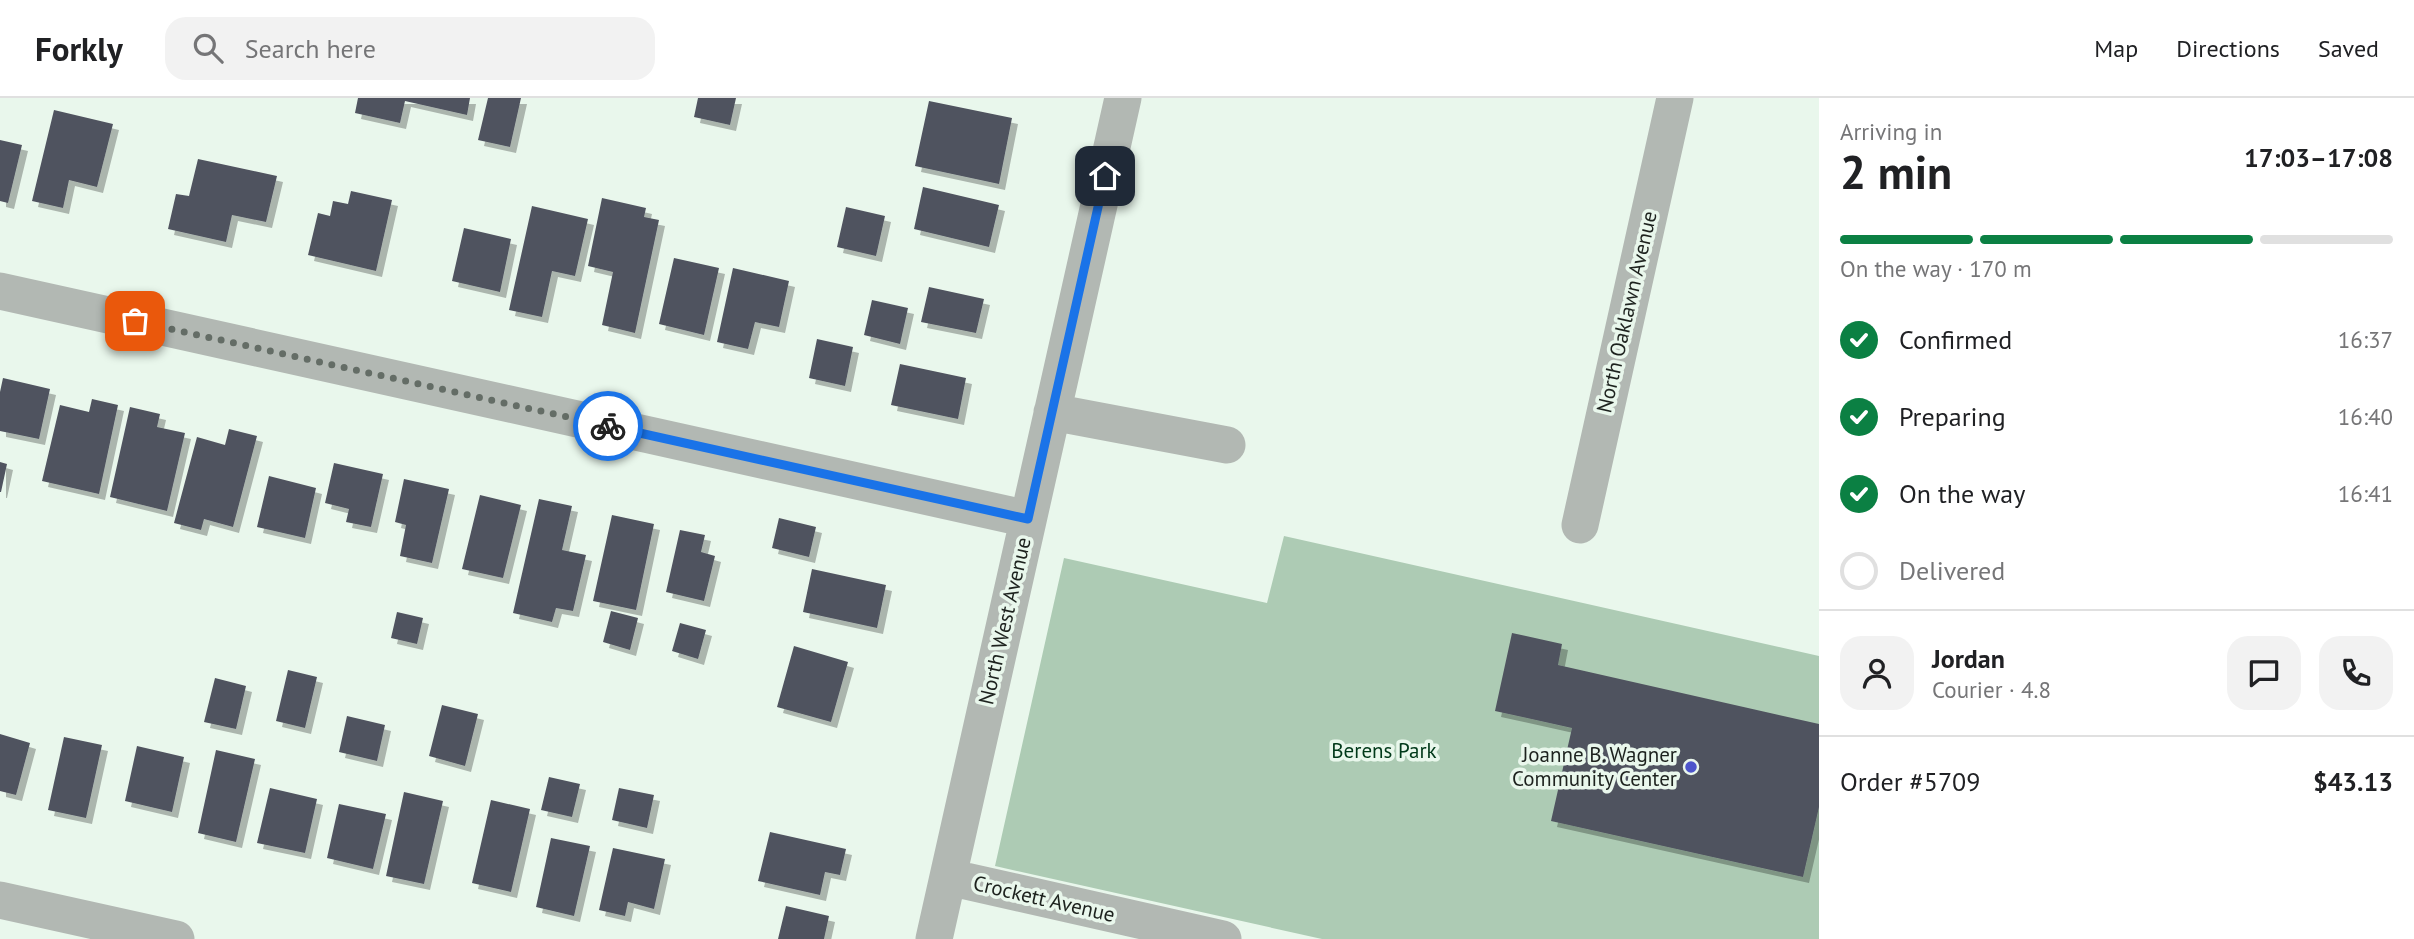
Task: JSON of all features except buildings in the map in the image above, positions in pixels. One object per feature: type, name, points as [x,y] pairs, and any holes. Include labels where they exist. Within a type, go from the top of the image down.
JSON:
[{"type":"street","name":"North West Avenue","points":[[934,939],[1123,98]]},
{"type":"street","name":"North Oaklawn Avenue","points":[[1580,525],[1675,98]]},
{"type":"street","points":[[0,291],[1028,519]]},
{"type":"street","points":[[1052,412],[1227,445]]},
{"type":"street","name":"Crockett Avenue","points":[[948,877],[1223,939]]},
{"type":"street","points":[[0,900],[176,939]]},
{"type":"green space","name":"Berens Park","points":[[1284,536],[1819,656],[1819,939],[1322,939],[995,866],[1064,558],[1267,603]]},
{"type":"way so far","points":[[135,321],[608,426]]},
{"type":"place","name":"Joanne B. Wagner Community Center","points":[[1691,767]]},
{"type":"route","points":[[608,426],[1028,519],[1105,176]]}]
